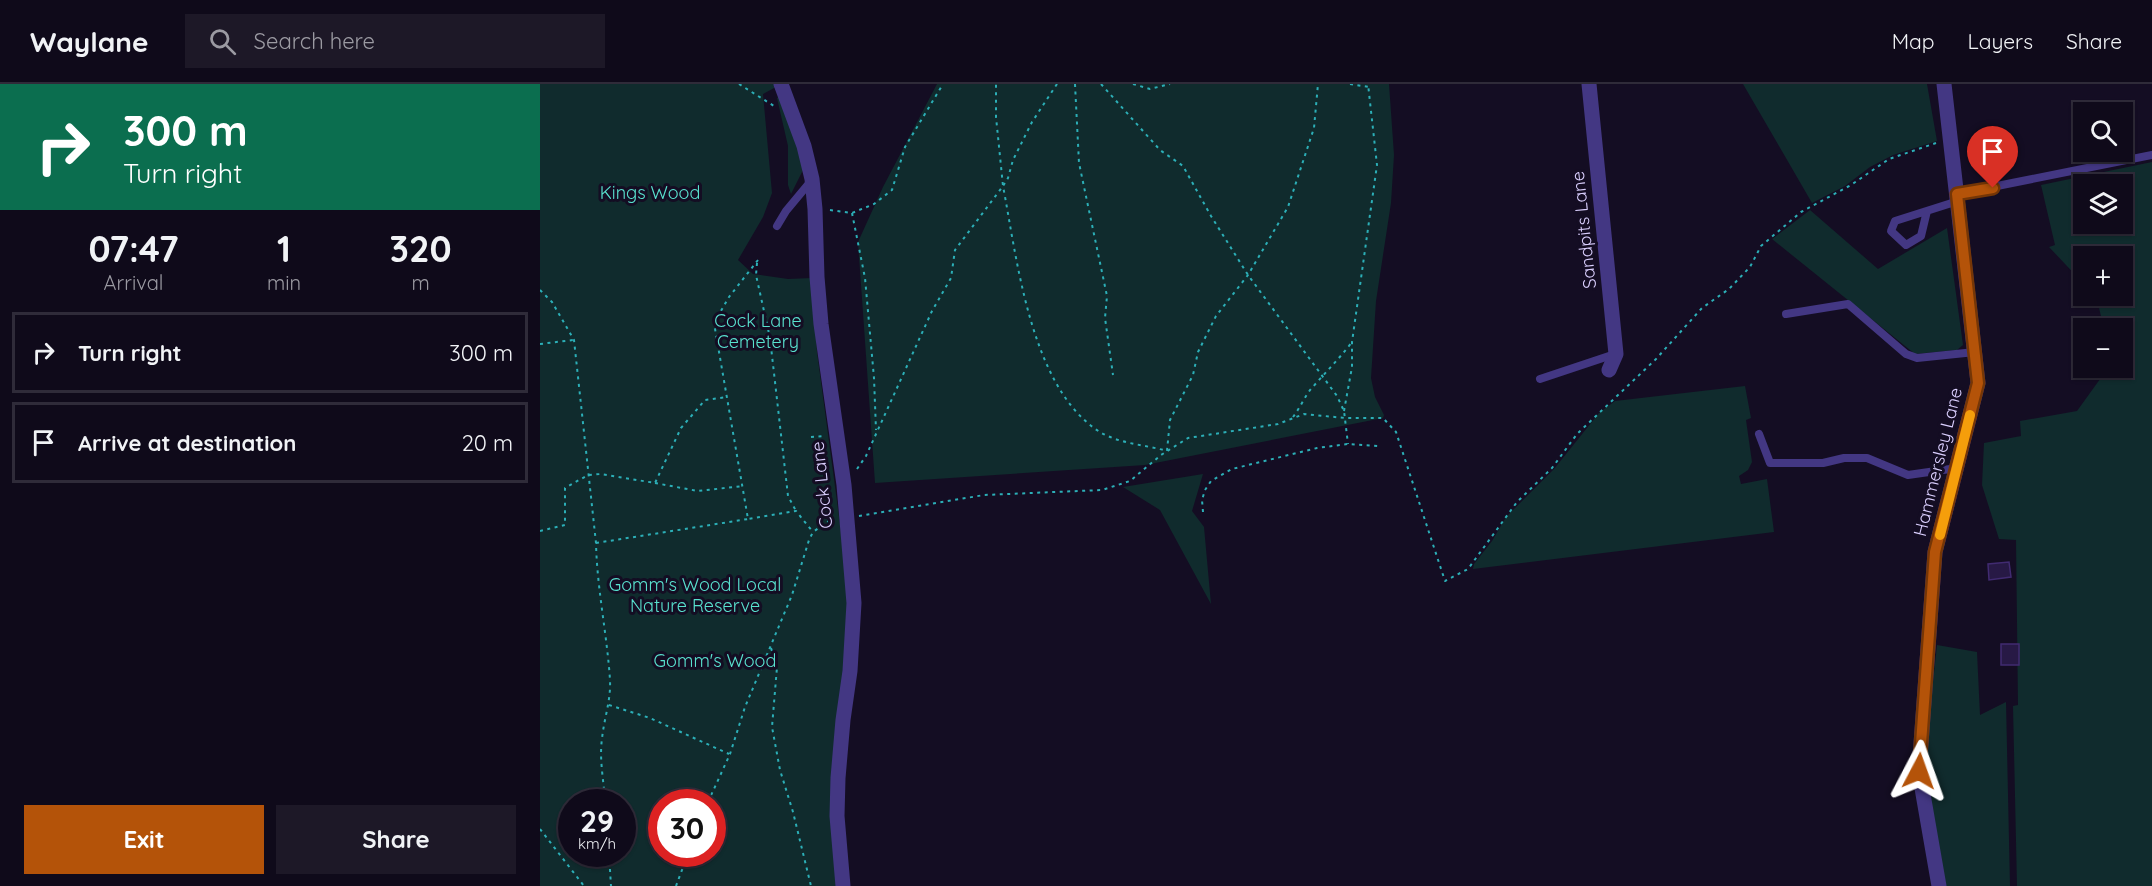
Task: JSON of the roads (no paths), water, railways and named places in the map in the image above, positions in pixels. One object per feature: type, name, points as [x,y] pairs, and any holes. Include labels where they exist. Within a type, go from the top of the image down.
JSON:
[{"type":"street","name":"Cock Lane","points":[[781,84],[804,146],[812,179],[821,324],[844,485],[854,603],[850,671],[838,778],[837,816],[843,886]]},
{"type":"street","name":"Sandpits Lane","points":[[1589,84],[1616,354],[1609,370]]},
{"type":"street","name":"Hammersley Lane","points":[[1939,886],[1919,771],[1935,552],[1978,383],[1944,84]]},
{"type":"lane","points":[[1927,211],[1921,236],[1914,240],[1906,244],[1891,231],[1894,221],[1927,211],[1957,197],[2152,155]]},
{"type":"lane","points":[[777,226],[812,179]]},
{"type":"lane","points":[[1786,314],[1848,304],[1906,354],[1917,358],[1975,352]]},
{"type":"lane","points":[[1540,379],[1616,354]]},
{"type":"lane","points":[[1759,434],[1770,464],[1823,463],[1844,458],[1867,458],[1908,475],[1957,468]]},
{"type":"park label","name":"Kings Wood","points":[[650,193]]},
{"type":"park label","name":"Cock Lane Cemetery","points":[[758,331]]},
{"type":"park label","name":"Gomm's Wood Local Nature Reserve","points":[[695,595]]},
{"type":"park label","name":"Gomm's Wood","points":[[715,661]]}]
